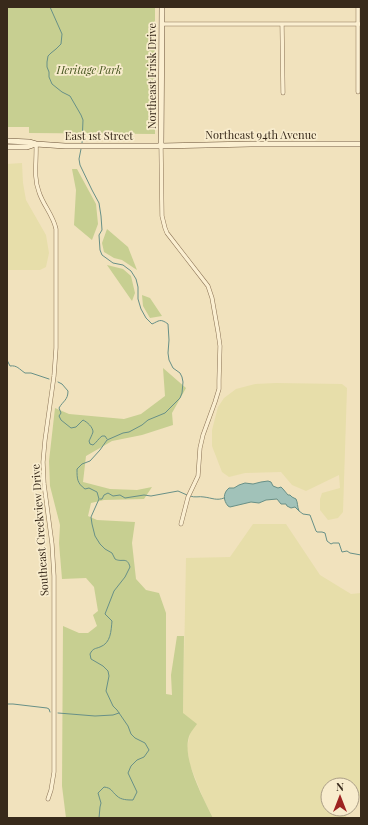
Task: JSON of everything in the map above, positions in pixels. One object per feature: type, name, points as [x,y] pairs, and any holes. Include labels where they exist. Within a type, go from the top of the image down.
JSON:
[{"type":"main road","name":"Northeast Frisk Drive","points":[[162,7],[162,146]]},
{"type":"main road","name":"East 1st Street","points":[[7,141],[65,146],[162,146]]},
{"type":"main road","name":"East 1st Street","points":[[7,147],[27,147],[36,144]]},
{"type":"main road","name":"Northeast 94th Avenue","points":[[162,146],[361,144]]},
{"type":"street","points":[[358,7],[360,24],[358,92]]},
{"type":"street","points":[[162,24],[360,24]]},
{"type":"street","points":[[282,24],[283,93]]},
{"type":"street","name":"Southeast Creekview Drive","points":[[36,144],[37,186],[40,196],[55,223],[56,229],[56,348],[43,462],[54,576],[54,772],[48,799]]},
{"type":"street","points":[[162,146],[162,216],[165,228],[176,246],[208,286],[215,313],[220,346],[220,380],[215,402],[200,448],[198,476],[188,497],[181,524]]},
{"type":"shaded area","points":[[22,163],[26,200],[46,235],[49,253],[46,267],[40,270],[7,270],[7,164]]},
{"type":"shaded area","points":[[255,384],[342,384],[347,388],[343,512],[338,518],[328,520],[320,510],[320,499],[322,493],[340,488],[339,475],[306,491],[292,485],[281,472],[245,473],[229,477],[222,472],[212,446],[212,430],[218,407],[224,398],[236,389]]},
{"type":"shaded area","points":[[253,524],[286,524],[320,575],[351,594],[361,593],[361,796],[360,777],[320,777],[320,817],[346,818],[213,818],[204,800],[190,765],[187,748],[190,734],[183,713],[186,558],[230,557]]},
{"type":"green space","name":"Heritage Park","points":[[7,7],[155,7],[155,134],[29,133],[29,127],[7,127]]},
{"type":"green space","points":[[72,169],[77,169],[96,204],[98,224],[92,240],[74,225],[76,190]]},
{"type":"green space","points":[[107,229],[128,247],[137,270],[122,260],[114,258],[104,252],[102,243]]},
{"type":"green space","points":[[107,265],[123,269],[131,276],[135,293],[132,301]]},
{"type":"green space","points":[[142,295],[150,298],[162,316],[150,318],[143,306]]},
{"type":"green space","points":[[163,368],[186,388],[172,413],[173,425],[142,435],[112,441],[86,456],[83,482],[110,489],[137,490],[152,487],[144,499],[104,500],[91,503],[88,516],[97,520],[135,522],[132,543],[136,579],[146,590],[159,593],[166,613],[166,694],[172,695],[171,675],[177,636],[184,636],[183,713],[197,724],[190,734],[188,753],[194,776],[213,818],[66,818],[62,786],[63,626],[79,633],[88,633],[97,626],[93,615],[98,611],[94,587],[86,578],[62,579],[59,543],[60,525],[50,486],[49,461],[55,408],[69,414],[124,419],[141,414],[165,396]]},
{"type":"water","points":[[268,481],[271,482],[273,486],[278,488],[281,487],[288,495],[296,499],[299,511],[295,507],[291,508],[286,504],[281,504],[277,499],[266,500],[259,503],[251,502],[230,507],[226,504],[225,494],[229,488],[234,488],[245,483],[253,484]]},
{"type":"waterway","points":[[50,7],[62,34],[61,44],[48,56],[47,67],[49,77],[52,84],[70,96],[81,115],[83,120],[82,144]]},
{"type":"waterway","points":[[81,149],[79,159],[80,165],[99,203],[102,230],[99,235],[100,250],[102,255],[113,263],[123,265],[131,271],[136,279],[138,299],[146,318],[152,324],[158,321],[168,324],[169,360],[173,368],[180,373],[183,382],[180,398],[165,413],[148,420],[129,432],[107,440],[90,461],[82,464],[77,469],[77,478],[80,485],[85,489],[89,488],[97,492],[99,499],[91,517],[95,536],[100,544],[112,553],[115,559],[126,561],[130,567],[125,577],[114,591],[105,614],[112,621],[111,633],[104,645],[92,651],[90,654],[91,659],[103,666],[108,671],[109,676],[106,691],[113,706],[128,726],[131,734],[135,738],[145,743],[149,750],[144,757],[137,760],[131,766],[128,773],[137,792],[133,800],[125,800],[120,798],[110,789],[104,787],[98,793],[101,803],[99,818]]},
{"type":"waterway","points":[[7,360],[10,366],[16,367],[25,373],[31,373],[49,379]]},
{"type":"waterway","points":[[58,382],[68,391],[66,398],[59,408],[61,413],[59,416],[61,420],[71,428],[76,427],[83,420],[88,423],[93,432],[89,441],[90,444],[93,445],[102,436],[105,436],[107,439]]},
{"type":"waterway","points":[[100,499],[108,493],[113,496],[120,495],[125,498],[144,495],[151,496],[178,491],[187,495]]},
{"type":"waterway","points":[[190,496],[217,499],[224,498]]},
{"type":"waterway","points":[[299,511],[303,514],[310,515],[316,531],[325,533],[327,541],[331,544],[339,543],[342,552],[347,551],[361,555]]},
{"type":"waterway","points":[[7,704],[47,708],[50,712]]},
{"type":"waterway","points":[[58,713],[95,716],[113,715],[119,713]]}]
